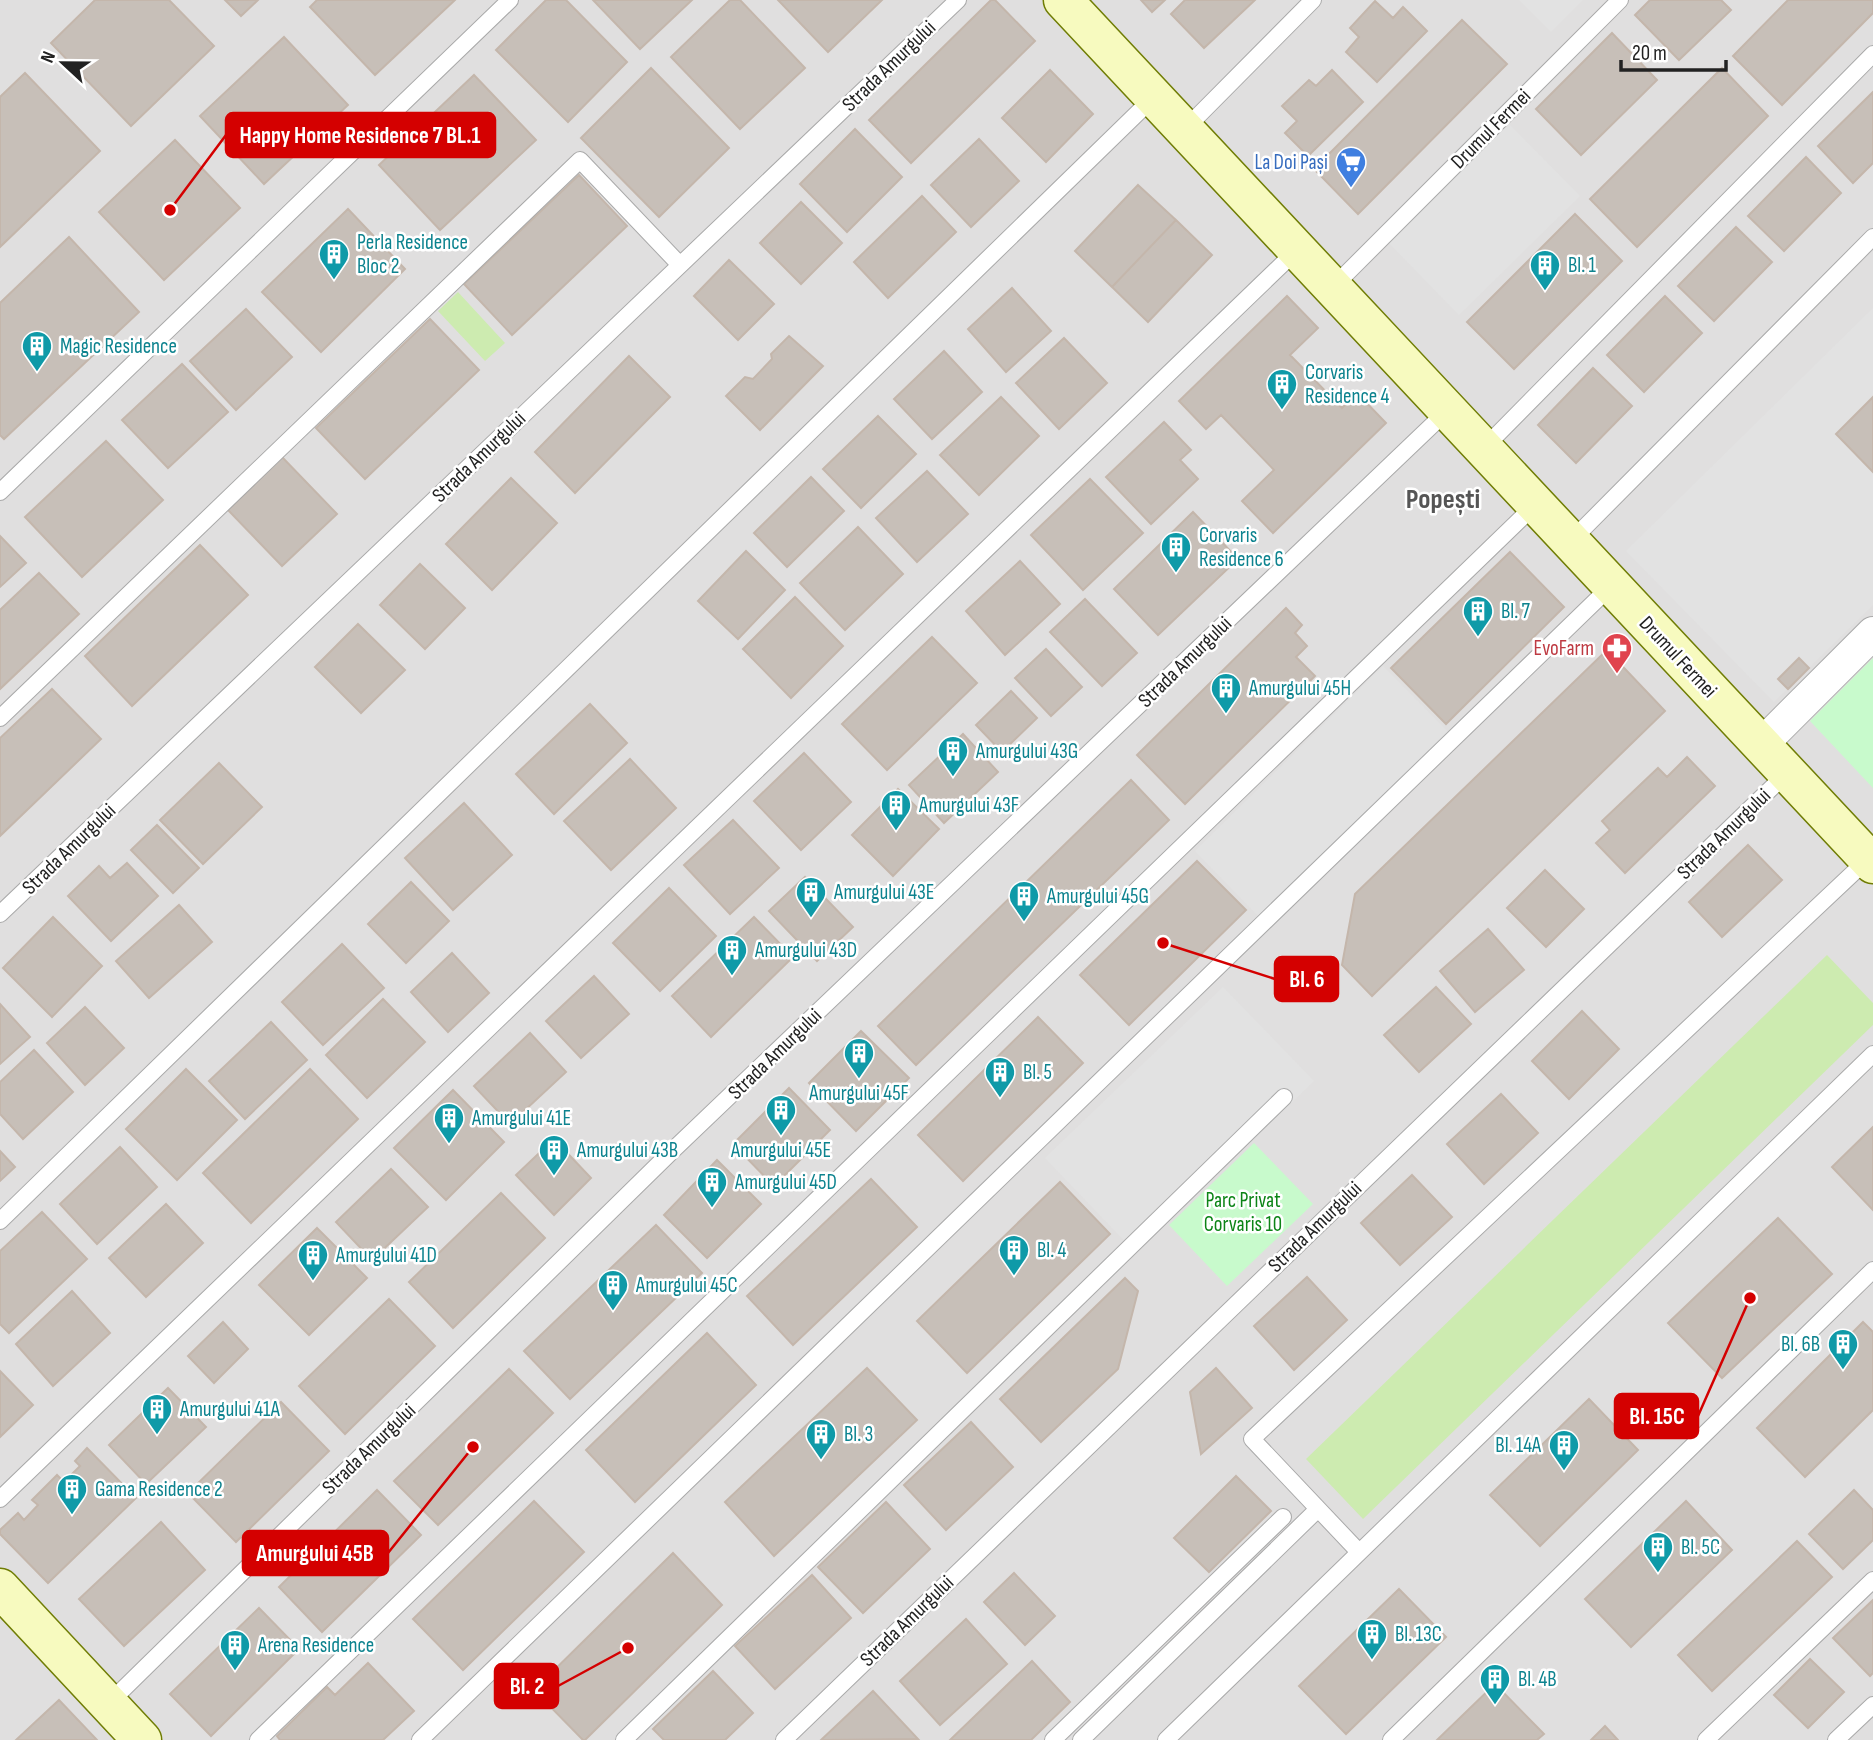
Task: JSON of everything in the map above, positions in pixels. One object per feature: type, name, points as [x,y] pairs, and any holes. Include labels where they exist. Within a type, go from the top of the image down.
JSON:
[{"type":"street","name":"Drumul Fermei","points":[[1063,0],[1871,862]]},
{"type":"street","points":[[1760,745],[1873,633]]},
{"type":"street","points":[[0,1588],[142,1740]]},
{"type":"lane","points":[[0,492],[510,0]]},
{"type":"lane","name":"Strada Amurgului","points":[[6,909],[958,0]]},
{"type":"lane","points":[[1185,130],[1313,0]]},
{"type":"lane","name":"Drumul Fermei","points":[[1333,287],[1620,0]]},
{"type":"lane","points":[[1483,449],[1873,54]]},
{"type":"lane","points":[[0,1221],[1154,97]]},
{"type":"lane","points":[[0,718],[580,160],[680,265]]},
{"type":"lane","points":[[1570,542],[1873,237]]},
{"type":"lane","points":[[0,1499],[1297,250]]},
{"type":"lane","name":"Strada Amurgului","points":[[108,1704],[672,1151],[1448,410]]},
{"type":"lane","points":[[258,1740],[1535,505]]},
{"type":"lane","points":[[420,1740],[1611,586]]},
{"type":"lane","name":"Strada Amurgului","points":[[784,1740],[1787,773]]},
{"type":"lane","points":[[1359,1552],[1252,1439],[1871,862]]},
{"type":"lane","points":[[0,891],[6,909]]},
{"type":"lane","points":[[1166,1740],[1873,1054]]},
{"type":"lane","points":[[624,1740],[1284,1097]]},
{"type":"lane","points":[[1391,1740],[1873,1270]]},
{"type":"lane","points":[[1081,1740],[1318,1509]]},
{"type":"lane","points":[[1053,1740],[1283,1517]]},
{"type":"lane","points":[[1706,1740],[1873,1580]]},
{"type":"lane","points":[[1836,1740],[1873,1705]]},
{"type":"shaded area","points":[[0,0],[1873,0],[1873,1740],[0,1740]]},
{"type":"shaded area","points":[[1519,0],[1583,0],[1551,32]]},
{"type":"shaded area","points":[[1507,122],[1580,196],[1459,315],[1387,241]]},
{"type":"shaded area","points":[[1873,308],[1873,397],[1836,434],[1873,472],[1873,605],[1774,702],[1626,551]]},
{"type":"shaded area","points":[[1383,666],[1455,739],[1267,925],[1195,851]]},
{"type":"shaded area","points":[[1223,987],[1314,1081],[1136,1253],[1045,1158]]},
{"type":"green space","points":[[458,292],[505,343],[485,361],[438,311]]},
{"type":"green space","points":[[1873,658],[1873,788],[1810,721]]},
{"type":"green space","points":[[1827,955],[1873,1003],[1873,1025],[1363,1519],[1306,1459]]},
{"type":"green space","name":"Parc Privat Corvaris 10","points":[[1254,1143],[1313,1204],[1227,1286],[1169,1225]]},
{"type":"building","points":[[95,0],[169,0],[214,46],[131,126],[51,43]]},
{"type":"building","points":[[225,0],[258,0],[241,16]]},
{"type":"building","points":[[317,0],[455,0],[375,75],[310,7]]},
{"type":"building","points":[[546,0],[566,0],[627,62],[568,122],[496,50]]},
{"type":"building","points":[[593,0],[692,0],[640,49]]},
{"type":"building","points":[[730,0],[740,0],[805,68],[740,129],[671,57]]},
{"type":"building","points":[[778,0],[882,0],[828,52]]},
{"type":"building","points":[[991,0],[995,0],[1035,41],[911,163],[869,120]]},
{"type":"building","points":[[1141,0],[1165,0],[1152,12]]},
{"type":"building","points":[[1185,0],[1255,0],[1204,48],[1171,14]]},
{"type":"building","points":[[1650,0],[1721,0],[1731,10],[1679,60],[1635,15]]},
{"type":"building","points":[[1788,0],[1873,0],[1873,13],[1782,105],[1733,56]]},
{"type":"building","points":[[1375,1],[1393,18],[1403,7],[1427,31],[1377,82],[1346,52],[1359,37],[1350,28]]},
{"type":"building","points":[[1462,20],[1507,64],[1358,214],[1314,169]]},
{"type":"building","points":[[1612,33],[1657,80],[1581,155],[1536,109]]},
{"type":"building","points":[[284,37],[348,105],[264,184],[200,116]]},
{"type":"building","points":[[651,68],[729,148],[659,217],[581,138]]},
{"type":"building","points":[[1722,68],[1768,116],[1637,247],[1590,199]]},
{"type":"building","points":[[1050,70],[1093,114],[1046,162],[1002,118]]},
{"type":"building","points":[[1332,70],[1363,102],[1308,156],[1285,133],[1297,121],[1282,106],[1309,80],[1316,86]]},
{"type":"building","points":[[25,73],[100,151],[0,247],[0,97]]},
{"type":"building","points":[[474,75],[536,140],[440,230],[379,165]]},
{"type":"building","points":[[1873,92],[1873,163],[1853,183],[1818,146]]},
{"type":"building","points":[[855,129],[902,177],[847,232],[800,184]]},
{"type":"building","points":[[979,139],[1019,181],[971,227],[931,185]]},
{"type":"building","points":[[175,140],[240,208],[164,280],[99,212]]},
{"type":"building","points":[[1806,157],[1841,193],[1784,251],[1748,216]]},
{"type":"building","points":[[579,175],[627,226],[512,335],[464,284]]},
{"type":"building","points":[[1138,185],[1176,220],[1112,287],[1075,251]]},
{"type":"building","points":[[922,196],[956,232],[888,298],[854,262]]},
{"type":"building","points":[[801,202],[842,243],[801,284],[760,243]]},
{"type":"building","name":"Perla Residence Bloc 2","points":[[348,209],[405,269],[321,352],[262,292]]},
{"type":"building","name":"Bl. 1","points":[[1575,214],[1622,261],[1514,369],[1467,322]]},
{"type":"building","points":[[1176,220],[1212,255],[1148,322],[1112,287]]},
{"type":"building","points":[[1736,227],[1772,262],[1714,321],[1678,286]]},
{"type":"building","name":"Magic Residence","points":[[69,237],[139,312],[4,439],[0,435],[0,303]]},
{"type":"building","points":[[729,260],[774,304],[738,340],[694,296]]},
{"type":"building","points":[[1012,288],[1051,331],[1006,372],[968,329]]},
{"type":"building","name":"Corvaris Residence 4","points":[[1287,296],[1318,328],[1290,355],[1342,408],[1357,393],[1386,423],[1273,533],[1242,501],[1274,470],[1221,415],[1206,429],[1179,401]]},
{"type":"building","points":[[1665,296],[1702,333],[1644,392],[1607,355]]},
{"type":"building","points":[[246,309],[292,357],[236,410],[190,361]]},
{"type":"building","points":[[430,319],[479,370],[365,479],[316,428]]},
{"type":"building","points":[[789,336],[823,366],[760,430],[726,396],[745,377],[753,379],[772,359],[771,354]]},
{"type":"building","points":[[1064,338],[1107,383],[1059,429],[1016,383]]},
{"type":"building","points":[[944,351],[982,392],[932,439],[894,399]]},
{"type":"building","points":[[629,356],[670,397],[575,493],[535,452]]},
{"type":"building","points":[[182,364],[228,412],[168,468],[122,420]]},
{"type":"building","points":[[1593,368],[1632,406],[1576,463],[1538,425]]},
{"type":"building","points":[[1001,397],[1039,436],[979,495],[940,455]]},
{"type":"building","points":[[1873,397],[1873,472],[1836,434]]},
{"type":"building","points":[[878,416],[916,454],[861,508],[823,469]]},
{"type":"building","points":[[1164,422],[1191,450],[1180,460],[1198,479],[1151,524],[1106,477]]},
{"type":"building","points":[[106,441],[163,500],[82,577],[25,517]]},
{"type":"building","points":[[282,457],[337,514],[282,566],[228,510]]},
{"type":"building","points":[[927,471],[968,514],[917,562],[876,518]]},
{"type":"building","points":[[811,477],[844,511],[787,567],[754,533]]},
{"type":"building","points":[[511,478],[557,523],[492,590],[446,544]]},
{"type":"building","points":[[1090,479],[1143,533],[1083,590],[1031,535]]},
{"type":"building","name":"Corvaris Residence 6","points":[[1193,512],[1238,559],[1158,635],[1114,589]]},
{"type":"building","points":[[858,527],[903,574],[845,630],[800,583]]},
{"type":"building","points":[[0,536],[26,563],[0,587]]},
{"type":"building","points":[[200,545],[248,595],[132,706],[85,656]]},
{"type":"building","points":[[746,551],[785,590],[738,639],[698,601]]},
{"type":"building","name":"Bl. 7","points":[[1510,552],[1564,607],[1446,724],[1391,668]]},
{"type":"building","points":[[1020,561],[1060,604],[1005,655],[966,611]]},
{"type":"building","points":[[420,564],[465,608],[425,649],[380,605]]},
{"type":"building","points":[[39,573],[79,614],[0,689],[0,610]]},
{"type":"building","points":[[795,597],[843,646],[791,698],[743,649]]},
{"type":"building","points":[[1085,599],[1137,653],[1102,686],[1050,632]]},
{"type":"building","name":"Amurgului 45H","points":[[1286,608],[1302,625],[1295,633],[1307,646],[1296,657],[1315,676],[1185,804],[1137,755]]},
{"type":"building","points":[[358,624],[405,670],[361,713],[315,667]]},
{"type":"building","points":[[932,637],[977,683],[887,770],[842,724]]},
{"type":"building","points":[[1046,649],[1082,687],[1051,716],[1015,678]]},
{"type":"building","points":[[1607,650],[1665,711],[1372,996],[1342,965],[1355,894]]},
{"type":"building","points":[[1799,658],[1809,668],[1788,689],[1778,679]]},
{"type":"building","points":[[52,689],[101,739],[0,836],[0,738]]},
{"type":"building","points":[[1011,691],[1037,718],[1002,752],[976,725]]},
{"type":"building","points":[[590,704],[627,743],[554,814],[516,774]]},
{"type":"building","name":"Amurgului 43G","points":[[963,734],[998,772],[944,823],[909,785]]},
{"type":"building","points":[[804,753],[851,802],[801,850],[754,801]]},
{"type":"building","points":[[1687,757],[1715,786],[1625,873],[1596,843],[1610,830],[1602,821],[1658,768],[1667,777]]},
{"type":"building","points":[[630,759],[676,808],[611,870],[564,821]]},
{"type":"building","points":[[219,763],[262,807],[203,864],[160,820]]},
{"type":"building","name":"Amurgului 45G","points":[[1131,780],[1169,820],[916,1065],[878,1026]]},
{"type":"building","name":"Amurgului 43F","points":[[898,789],[939,829],[893,876],[852,835]]},
{"type":"building","points":[[464,803],[512,855],[453,910],[405,858]]},
{"type":"building","points":[[733,820],[779,868],[730,914],[684,865]]},
{"type":"building","points":[[157,825],[199,868],[173,893],[131,850]]},
{"type":"building","points":[[1748,845],[1782,880],[1722,937],[1689,902]]},
{"type":"building","points":[[1197,861],[1246,910],[1129,1025],[1080,975]]},
{"type":"building","points":[[127,863],[158,896],[111,941],[68,896],[99,866],[110,878]]},
{"type":"building","points":[[1545,870],[1584,909],[1546,947],[1507,908]]},
{"type":"building","name":"Amurgului 43E","points":[[805,877],[853,927],[817,961],[769,911]]},
{"type":"building","points":[[411,882],[449,921],[406,963],[368,924]]},
{"type":"building","points":[[669,888],[716,936],[660,991],[613,943]]},
{"type":"building","points":[[179,905],[212,942],[149,998],[116,961]]},
{"type":"building","points":[[53,917],[102,966],[52,1017],[3,968]]},
{"type":"building","name":"Amurgului 43D","points":[[754,917],[793,957],[711,1037],[672,996]]},
{"type":"building","points":[[1488,929],[1524,970],[1475,1012],[1440,971]]},
{"type":"building","points":[[342,944],[384,988],[323,1045],[282,1002]]},
{"type":"building","points":[[452,953],[489,993],[448,1032],[411,992]]},
{"type":"building","points":[[594,976],[629,1014],[581,1058],[546,1021]]},
{"type":"building","points":[[1436,987],[1471,1024],[1419,1072],[1384,1035]]},
{"type":"building","points":[[383,999],[425,1042],[367,1098],[326,1055]]},
{"type":"building","points":[[0,1004],[30,1037],[0,1064]]},
{"type":"building","points":[[85,1007],[124,1048],[85,1085],[47,1043]]},
{"type":"building","points":[[1582,1011],[1619,1049],[1569,1099],[1532,1061]]},
{"type":"building","name":"Bl. 5","points":[[1038,1017],[1083,1063],[963,1181],[918,1135]]},
{"type":"building","points":[[271,1022],[307,1060],[245,1119],[209,1081]]},
{"type":"building","name":"Amurgului 45F","points":[[861,1031],[909,1078],[856,1131],[809,1083]]},
{"type":"building","points":[[530,1033],[566,1072],[510,1124],[474,1086]]},
{"type":"building","points":[[34,1050],[73,1092],[23,1139],[0,1114],[0,1082]]},
{"type":"building","points":[[186,1069],[237,1120],[177,1180],[126,1129]]},
{"type":"building","points":[[310,1069],[358,1119],[251,1223],[203,1173]]},
{"type":"building","name":"Amurgului 45E","points":[[789,1088],[830,1130],[774,1186],[733,1144]]},
{"type":"building","name":"Amurgului 41E","points":[[453,1090],[504,1142],[446,1200],[394,1148]]},
{"type":"building","points":[[1501,1094],[1538,1133],[1484,1184],[1447,1144]]},
{"type":"building","points":[[1873,1127],[1873,1210],[1832,1167]]},
{"type":"building","name":"Amurgului 43B","points":[[554,1139],[591,1178],[554,1215],[516,1175]]},
{"type":"building","points":[[120,1147],[157,1187],[97,1244],[60,1204]]},
{"type":"building","points":[[0,1151],[15,1167],[0,1181]]},
{"type":"building","name":"Amurgului 45D","points":[[717,1160],[761,1204],[707,1258],[664,1215]]},
{"type":"building","points":[[391,1169],[428,1207],[372,1260],[336,1222]]},
{"type":"building","points":[[1412,1175],[1452,1217],[1400,1265],[1361,1223]]},
{"type":"building","points":[[871,1179],[917,1227],[793,1345],[747,1296]]},
{"type":"building","name":"Bl. 4","points":[[1060,1182],[1110,1234],[967,1373],[917,1321]]},
{"type":"building","points":[[501,1193],[545,1238],[453,1328],[409,1282]]},
{"type":"building","points":[[166,1204],[203,1243],[146,1297],[109,1258]]},
{"type":"building","points":[[42,1212],[87,1259],[9,1333],[0,1324],[0,1251]]},
{"type":"building","points":[[1778,1218],[1832,1274],[1722,1378],[1668,1323]]},
{"type":"building","name":"Amurgului 45C","points":[[656,1225],[702,1273],[570,1399],[524,1351]]},
{"type":"building","name":"Amurgului 41D","points":[[317,1228],[367,1278],[309,1335],[259,1285]]},
{"type":"building","points":[[1307,1277],[1347,1320],[1294,1370],[1254,1326]]},
{"type":"building","points":[[1125,1278],[1138,1291],[1118,1369],[1041,1442],[1000,1399]]},
{"type":"building","points":[[72,1291],[110,1333],[53,1386],[16,1344]]},
{"type":"building","points":[[389,1299],[435,1346],[345,1434],[299,1386]]},
{"type":"building","points":[[223,1322],[248,1349],[214,1383],[188,1356]]},
{"type":"building","name":"Bl. 6B","points":[[1863,1322],[1873,1332],[1873,1410],[1805,1477],[1757,1428]]},
{"type":"building","points":[[707,1333],[756,1385],[635,1502],[586,1450]]},
{"type":"building","name":"Bl. 3","points":[[867,1368],[917,1420],[774,1556],[725,1502]]},
{"type":"building","points":[[1216,1368],[1252,1408],[1201,1454],[1190,1392]]},
{"type":"building","points":[[509,1369],[553,1413],[438,1525],[394,1481]]},
{"type":"building","points":[[0,1371],[33,1405],[0,1437]]},
{"type":"building","name":"Amurgului 41A","points":[[168,1388],[206,1427],[146,1484],[109,1445]]},
{"type":"building","name":"Bl. 14A","points":[[1589,1399],[1638,1450],[1540,1546],[1490,1495]]},
{"type":"building","points":[[281,1402],[329,1451],[236,1542],[188,1493]]},
{"type":"building","points":[[971,1422],[1013,1467],[946,1530],[904,1485]]},
{"type":"building","name":"Gama Residence 2","points":[[87,1448],[136,1498],[48,1583],[0,1534],[0,1530],[18,1513],[24,1520],[38,1505],[32,1500],[57,1475],[64,1482],[80,1466],[75,1461]]},
{"type":"building","points":[[1236,1476],[1271,1511],[1209,1572],[1174,1538]]},
{"type":"building","points":[[377,1490],[421,1535],[322,1632],[279,1587]]},
{"type":"building","points":[[1854,1490],[1873,1510],[1873,1540],[1843,1569],[1809,1534]]},
{"type":"building","points":[[534,1501],[584,1552],[463,1670],[413,1619]]},
{"type":"building","name":"Bl. 5C","points":[[1686,1501],[1732,1550],[1631,1647],[1585,1599]]},
{"type":"building","points":[[886,1502],[930,1549],[863,1613],[818,1567]]},
{"type":"building","points":[[161,1522],[205,1570],[124,1646],[79,1599]]},
{"type":"building","points":[[1797,1541],[1832,1577],[1712,1691],[1678,1655]]},
{"type":"building","points":[[673,1553],[722,1605],[583,1740],[534,1690]]},
{"type":"building","points":[[1014,1573],[1055,1616],[1025,1645],[984,1602]]},
{"type":"building","points":[[812,1575],[851,1618],[775,1689],[735,1646]]},
{"type":"building","name":"Bl. 13C","points":[[1399,1589],[1446,1637],[1346,1734],[1299,1686]]},
{"type":"building","points":[[1873,1600],[1873,1673],[1870,1676],[1833,1638]]},
{"type":"building","name":"Arena Residence","points":[[259,1608],[299,1649],[211,1736],[170,1694]]},
{"type":"building","points":[[966,1619],[1007,1664],[940,1725],[900,1681]]},
{"type":"building","points":[[1810,1659],[1844,1692],[1808,1728],[1774,1695]]},
{"type":"building","points":[[1032,1661],[1070,1702],[1031,1740],[950,1740]]},
{"type":"building","points":[[368,1663],[414,1711],[383,1740],[280,1740],[277,1736],[327,1687],[335,1695]]},
{"type":"building","points":[[713,1671],[753,1713],[725,1740],[664,1740],[653,1729]]},
{"type":"building","name":"Bl. 4B","points":[[1495,1684],[1544,1734],[1537,1740],[1437,1740]]},
{"type":"building","points":[[873,1691],[918,1739],[821,1740]]},
{"type":"building","points":[[59,1700],[97,1740],[16,1740]]},
{"type":"building","points":[[1605,1726],[1618,1740],[1591,1740]]},
{"type":"place","name":"La Doi Pași","points":[[1351,189]]},
{"type":"place","name":"Happy Home Residence 7 BL.1","points":[[170,210]]},
{"type":"place","name":"Perla Residence Bloc 2","points":[[334,281]]},
{"type":"place","name":"Bl. 1","points":[[1545,292]]},
{"type":"place","name":"Magic Residence","points":[[37,373]]},
{"type":"place","name":"Corvaris Residence 4","points":[[1282,411]]},
{"type":"place","name":"Corvaris Residence 6","points":[[1176,574]]},
{"type":"place","name":"Bl. 7","points":[[1478,638]]},
{"type":"place","name":"EvoFarm","points":[[1617,675]]},
{"type":"place","name":"Amurgului 45H","points":[[1226,715]]},
{"type":"place","name":"Amurgului 43G","points":[[953,778]]},
{"type":"place","name":"Amurgului 43F","points":[[896,832]]},
{"type":"place","name":"Amurgului 43E","points":[[811,919]]},
{"type":"place","name":"Amurgului 45G","points":[[1024,923]]},
{"type":"place","name":"Bl. 6","points":[[1163,943]]},
{"type":"place","name":"Amurgului 43D","points":[[732,977]]},
{"type":"place","name":"Amurgului 45F","points":[[859,1080]]},
{"type":"place","name":"Bl. 5","points":[[1000,1099]]},
{"type":"place","name":"Amurgului 45E","points":[[781,1137]]},
{"type":"place","name":"Amurgului 41E","points":[[449,1145]]},
{"type":"place","name":"Amurgului 43B","points":[[554,1177]]},
{"type":"place","name":"Amurgului 45D","points":[[712,1209]]},
{"type":"place","name":"Bl. 4","points":[[1014,1277]]},
{"type":"place","name":"Amurgului 41D","points":[[313,1282]]},
{"type":"place","name":"Bl. 15C","points":[[1750,1298]]},
{"type":"place","name":"Amurgului 45C","points":[[613,1312]]},
{"type":"place","name":"Bl. 6B","points":[[1843,1371]]},
{"type":"place","name":"Amurgului 41A","points":[[157,1436]]},
{"type":"place","name":"Amurgului 45B","points":[[473,1447]]},
{"type":"place","name":"Bl. 3","points":[[821,1461]]},
{"type":"place","name":"Bl. 14A","points":[[1564,1472]]},
{"type":"place","name":"Gama Residence 2","points":[[72,1516]]},
{"type":"place","name":"Bl. 5C","points":[[1658,1574]]},
{"type":"place","name":"Bl. 2","points":[[628,1648]]},
{"type":"place","name":"Bl. 13C","points":[[1372,1661]]},
{"type":"place","name":"Arena Residence","points":[[235,1672]]},
{"type":"place","name":"Bl. 4B","points":[[1495,1706]]},
{"type":"district","name":"Popești","points":[[1443,499]]}]
